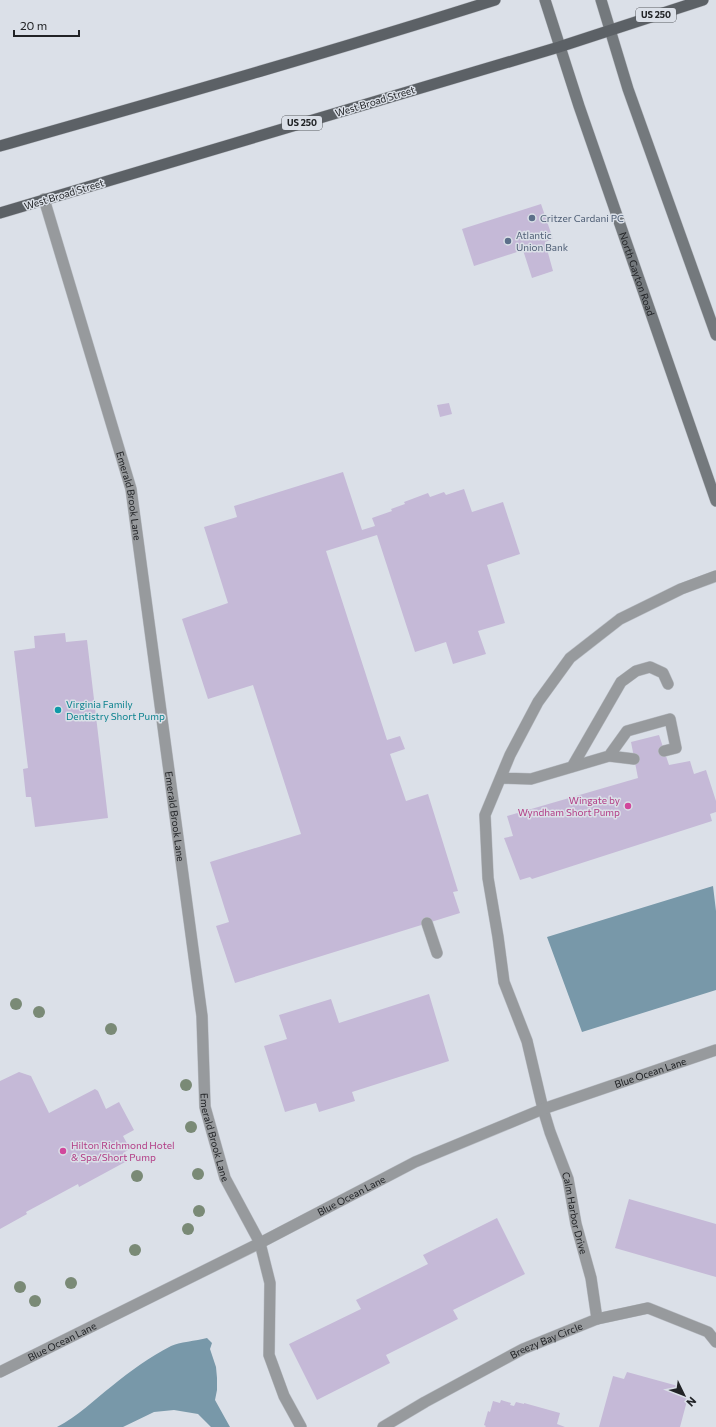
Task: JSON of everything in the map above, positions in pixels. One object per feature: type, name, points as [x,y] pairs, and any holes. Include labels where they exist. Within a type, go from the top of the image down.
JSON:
[{"type":"main road","points":[[0,146],[390,33],[495,0]]},
{"type":"main road","name":"North Gayton Road","points":[[545,0],[559,47],[716,501]]},
{"type":"main road","points":[[601,0],[628,89],[716,335]]},
{"type":"main road","name":"West Broad Street","points":[[0,213],[559,47],[703,0]]},
{"type":"street","name":"Emerald Brook Lane","points":[[44,199],[131,489],[202,1016],[205,1107],[224,1178],[260,1243],[270,1283],[269,1355],[284,1396],[301,1427]]},
{"type":"street","name":"Calm Harbor Drive","points":[[597,1319],[591,1278],[576,1224],[568,1179],[543,1109],[527,1041],[504,982],[488,878],[486,815],[510,755],[538,702],[570,658],[620,619],[681,589],[716,576]]},
{"type":"street","points":[[572,767],[621,682],[636,671],[650,667],[663,673],[668,684]]},
{"type":"street","points":[[609,756],[627,731],[670,719],[676,748],[664,751]]},
{"type":"street","points":[[501,778],[531,779],[609,756],[634,759]]},
{"type":"street","points":[[427,923],[437,953]]},
{"type":"street","name":"Blue Ocean Lane","points":[[0,1372],[260,1243],[415,1162],[543,1109],[716,1050]]},
{"type":"street","name":"Breezy Bay Circle","points":[[383,1427],[523,1349],[597,1319],[648,1308],[708,1332],[716,1342]]},
{"type":"water","points":[[713,886],[716,911],[716,990],[582,1032],[547,937]]},
{"type":"water","points":[[207,1338],[212,1343],[210,1349],[216,1367],[217,1390],[215,1400],[230,1427],[211,1427],[198,1414],[174,1410],[154,1412],[123,1427],[57,1427],[79,1413],[140,1364],[155,1355],[174,1345]]},
{"type":"building","name":"Atlantic Union Bank","points":[[541,204],[553,239],[545,242],[553,271],[532,278],[523,250],[474,266],[462,229]]},
{"type":"building","points":[[449,403],[452,414],[440,417],[437,405]]},
{"type":"building","points":[[343,472],[362,530],[375,526],[372,518],[392,511],[391,509],[405,504],[404,502],[428,493],[430,497],[444,492],[446,495],[464,489],[472,512],[503,502],[520,554],[487,565],[505,623],[478,631],[486,654],[453,664],[446,642],[415,652],[377,535],[326,551],[387,740],[400,736],[405,749],[390,754],[406,801],[428,794],[458,891],[453,892],[460,913],[235,983],[216,926],[229,922],[210,862],[301,834],[253,685],[208,699],[182,619],[228,603],[204,527],[237,517],[234,506]]},
{"type":"building","name":"Virginia Family Dentistry Short Pump","points":[[65,633],[66,642],[87,640],[108,818],[35,827],[31,797],[26,797],[23,769],[28,768],[14,651],[35,648],[34,636]]},
{"type":"building","name":"Wingate by Wyndham Short Pump","points":[[659,735],[669,765],[690,761],[694,774],[706,770],[716,801],[716,812],[710,814],[712,821],[532,879],[530,877],[520,880],[504,838],[513,836],[507,816],[638,778],[631,742]]},
{"type":"building","points":[[429,994],[449,1061],[352,1092],[355,1101],[319,1112],[316,1103],[285,1112],[264,1046],[287,1039],[279,1015],[331,999],[339,1023]]},
{"type":"building","name":"Hilton Richmond Hotel & Spa/Short Pump","points":[[19,1072],[31,1076],[49,1113],[95,1089],[98,1091],[106,1109],[119,1102],[134,1130],[123,1136],[130,1149],[123,1153],[127,1161],[79,1187],[78,1184],[26,1212],[27,1214],[0,1229],[0,1081]]},
{"type":"building","points":[[629,1199],[716,1224],[716,1277],[615,1248]]},
{"type":"building","points":[[497,1218],[525,1274],[453,1310],[458,1319],[386,1355],[390,1363],[317,1400],[289,1344],[361,1309],[356,1300],[428,1264],[423,1255]]},
{"type":"building","points":[[627,1372],[678,1386],[676,1394],[688,1397],[680,1427],[599,1427],[613,1376],[624,1379]]},
{"type":"building","points":[[501,1400],[511,1403],[510,1405],[514,1406],[516,1402],[524,1403],[560,1413],[557,1424],[565,1427],[485,1427],[486,1426],[484,1425],[488,1411],[490,1412],[493,1401],[500,1403]]},
{"type":"place","name":"Critzer Cardani PC","points":[[532,218]]},
{"type":"place","name":"Atlantic Union Bank","points":[[508,241]]},
{"type":"place","name":"Virginia Family Dentistry Short Pump","points":[[58,710]]},
{"type":"place","name":"Wingate by Wyndham Short Pump","points":[[628,806]]},
{"type":"place","name":"Hilton Richmond Hotel & Spa/Short Pump","points":[[63,1151]]}]
